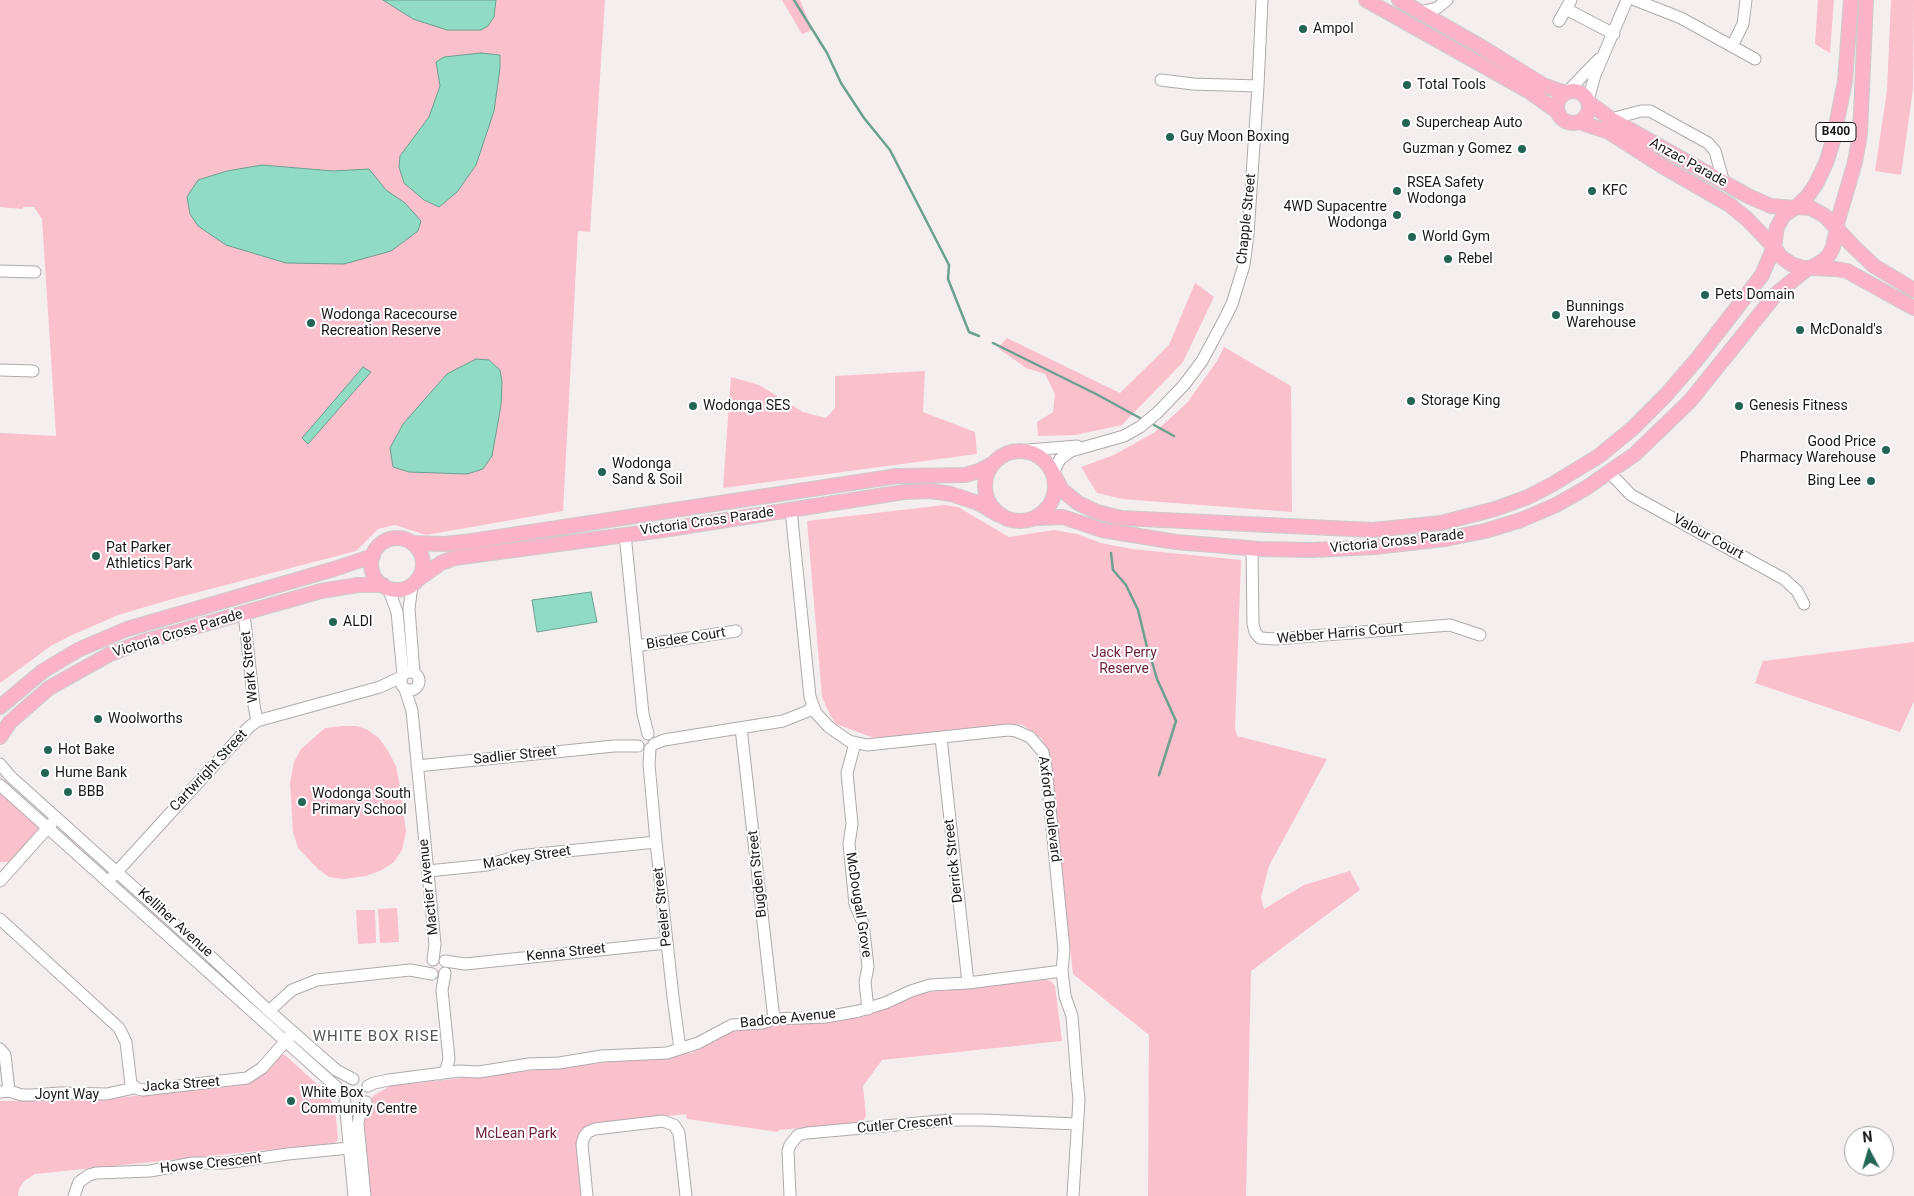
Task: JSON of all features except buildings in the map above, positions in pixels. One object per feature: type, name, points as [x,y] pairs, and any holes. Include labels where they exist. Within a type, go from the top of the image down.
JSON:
[{"type":"main road","points":[[1366,0],[1530,92],[1558,112],[1566,121],[1578,122],[1588,114],[1588,101],[1579,92],[1552,89],[1538,83],[1399,0]]},
{"type":"main road","name":"B400","points":[[1774,247],[1774,236],[1778,224],[1784,215],[1807,197],[1816,184],[1826,163],[1833,141],[1844,86],[1851,0]]},
{"type":"main road","name":"B400","points":[[1810,268],[1823,261],[1833,247],[1836,228],[1853,169],[1860,134],[1866,0]]},
{"type":"main road","points":[[1558,112],[1558,101],[1566,92]]},
{"type":"main road","name":"Anzac Parade","points":[[1588,101],[1611,119],[1724,183],[1766,204],[1785,208],[1796,207]]},
{"type":"main road","name":"Anzac Parade","points":[[1578,122],[1609,132],[1662,166],[1730,205],[1748,219],[1774,247]]},
{"type":"main road","points":[[1796,207],[1817,210],[1874,266],[1914,290]]},
{"type":"main road","points":[[1774,247],[1787,262],[1799,267],[1847,271],[1914,308]]},
{"type":"main road","name":"Victoria Cross Parade","points":[[1054,474],[1062,490],[1078,503],[1097,512],[1120,518],[1373,530],[1419,527],[1466,518],[1495,509],[1528,497],[1553,484],[1599,456],[1639,422],[1683,377],[1698,358],[1762,275],[1774,247]]},
{"type":"main road","name":"Victoria Cross Parade","points":[[1038,518],[1060,516],[1113,532],[1176,542],[1252,548],[1312,550],[1375,547],[1445,539],[1521,520],[1556,505],[1610,472],[1635,454],[1690,401],[1781,289],[1810,268]]},
{"type":"main road","points":[[1711,341],[1729,339],[1746,331]]},
{"type":"main road","points":[[1698,358],[1714,352],[1729,352]]},
{"type":"main road","points":[[1639,422],[1653,438]]},
{"type":"main road","points":[[1029,450],[1042,457],[1054,474],[1055,489],[1053,499],[1047,510],[1038,518],[1019,522],[999,515],[990,504],[986,490],[986,478],[992,464],[1003,455],[1011,451],[1029,450]]},
{"type":"main road","name":"Victoria Cross Parade","points":[[413,543],[444,544],[472,541],[897,476],[965,475],[979,472],[992,464]]},
{"type":"main road","name":"Victoria Cross Parade","points":[[415,582],[441,563],[454,558],[662,530],[904,492],[930,491],[964,497],[999,515]]},
{"type":"main road","points":[[788,492],[791,510]]},
{"type":"main road","points":[[660,512],[662,530]]},
{"type":"main road","points":[[398,538],[413,543],[419,549],[423,565],[415,582],[401,589],[386,586],[374,575],[373,556],[377,548],[390,539],[398,538]]},
{"type":"main road","name":"Victoria Cross Parade","points":[[0,707],[43,671],[78,650],[126,629],[334,570],[373,556]]},
{"type":"main road","name":"Victoria Cross Parade","points":[[0,737],[10,722],[49,688],[96,661],[142,642],[338,587],[386,586]]},
{"type":"street","points":[[1420,12],[1437,8],[1447,0],[1441,10],[1445,26]]},
{"type":"street","points":[[1588,101],[1604,52],[1614,34],[1627,0]]},
{"type":"street","points":[[1635,0],[1681,18],[1755,59]]},
{"type":"street","points":[[1732,46],[1743,24],[1746,0]]},
{"type":"street","name":"Chapple Street","points":[[1054,474],[1062,457],[1075,450],[1124,436],[1140,427],[1157,413],[1180,390],[1202,362],[1232,304],[1244,265],[1249,217],[1263,4]]},
{"type":"street","points":[[1559,21],[1569,5],[1614,34]]},
{"type":"street","points":[[1566,92],[1604,52]]},
{"type":"street","points":[[1161,80],[1193,84],[1258,86]]},
{"type":"street","points":[[1611,119],[1642,111],[1650,111],[1700,139],[1712,147],[1724,183]]},
{"type":"street","points":[[0,271],[34,272]]},
{"type":"street","points":[[0,370],[33,371]]},
{"type":"street","name":"Chapple Street","points":[[1029,450],[1087,446]]},
{"type":"street","name":"Valour Court","points":[[1610,472],[1631,495],[1784,579],[1797,591],[1804,604]]},
{"type":"street","name":"Axford Boulevard","points":[[791,510],[807,682],[813,705],[819,717],[833,731],[842,738],[867,745],[1008,730],[1030,737],[1043,752],[1064,949],[1062,971],[1065,996],[1072,1016],[1079,1100],[1073,1196]]},
{"type":"street","name":"Peeler Street","points":[[625,534],[648,742],[656,842],[680,1049]]},
{"type":"street","name":"Webber Harris Court","points":[[1252,548],[1253,624],[1260,638],[1276,639],[1450,625],[1480,635]]},
{"type":"street","name":"Mactier Avenue","points":[[407,681],[409,609],[415,582]]},
{"type":"street","name":"Mactier Avenue","points":[[386,586],[397,612],[412,711],[435,944],[449,1059],[446,1070],[440,1074]]},
{"type":"street","name":"Wark Street","points":[[244,613],[254,705],[258,721]]},
{"type":"street","name":"Bisdee Court","points":[[636,646],[736,631]]},
{"type":"street","name":"Cartwright Street","points":[[109,882],[249,727],[258,721],[407,681]]},
{"type":"street","name":"Sadlier Street","points":[[417,766],[614,746],[742,728],[783,721],[804,713],[813,705]]},
{"type":"street","name":"Bugden Street","points":[[742,728],[774,1019]]},
{"type":"street","name":"Derrick Street","points":[[941,738],[968,983]]},
{"type":"street","name":"McDougall Grove","points":[[855,743],[846,773],[852,824],[849,844],[855,904],[863,923],[868,967],[865,982],[868,1009]]},
{"type":"street","name":"Kelliher Avenue","points":[[0,764],[10,776],[269,1011],[336,1070],[353,1079]]},
{"type":"street","name":"Kelliher Avenue","points":[[0,785],[286,1041],[343,1097]]},
{"type":"street","points":[[2,876],[56,818]]},
{"type":"street","name":"Mackey Street","points":[[428,871],[487,865],[518,856],[656,842]]},
{"type":"street","name":"Jacka Street","points":[[0,920],[119,1028],[126,1042],[131,1084],[134,1088],[143,1090],[243,1079],[262,1068],[294,1032]]},
{"type":"street","name":"Kenna Street","points":[[269,1011],[292,990],[316,980],[667,943]]},
{"type":"street","name":"Badcoe Avenue","points":[[368,1086],[389,1080],[459,1071],[479,1072],[529,1064],[559,1064],[602,1056],[667,1052],[698,1043],[732,1025],[762,1023],[774,1019],[826,1017],[868,1009],[930,985],[968,983],[1062,971]]},
{"type":"street","points":[[0,1049],[5,1055],[4,1091]]},
{"type":"street","points":[[354,1196],[355,1148],[358,1124],[360,1112],[370,1094],[368,1086],[362,1080],[353,1079],[345,1083],[343,1097],[355,1148],[365,1196]]},
{"type":"street","name":"Joynt Way","points":[[4,1091],[22,1095],[60,1093],[108,1094],[134,1088]]},
{"type":"street","points":[[343,1097],[349,1105],[358,1106],[366,1102]]},
{"type":"street","name":"Cutler Crescent","points":[[790,1196],[788,1152],[790,1145],[798,1135],[951,1120],[1077,1124]]},
{"type":"street","points":[[587,1196],[582,1144],[588,1132],[595,1129],[663,1122],[674,1125],[680,1133],[686,1196]]},
{"type":"street","name":"Howse Crescent","points":[[74,1196],[79,1182],[89,1175],[96,1173],[144,1171],[185,1164],[241,1161],[288,1154],[355,1148]]},
{"type":"green space","name":"Wodonga Racecourse Recreation Reserve","points":[[0,0],[605,0],[590,232],[578,231],[563,511],[426,535],[395,525],[378,529],[356,551],[118,615],[51,646],[0,683],[0,433],[56,436],[42,219],[34,207],[23,207],[23,209],[0,207]]},
{"type":"green space","points":[[782,0],[800,0],[812,30],[802,34]]},
{"type":"green space","points":[[1818,0],[1834,0],[1830,53],[1815,44]]},
{"type":"green space","points":[[1891,0],[1914,0],[1913,89],[1901,175],[1875,171],[1887,90]]},
{"type":"green space","points":[[1195,283],[1214,297],[1183,362],[1122,425],[1075,435],[1038,436],[1037,422],[1053,412],[1055,394],[1045,374],[1026,368],[998,348],[1007,338],[1120,393],[1169,345]]},
{"type":"green space","points":[[1224,347],[1291,386],[1292,512],[1122,499],[1097,493],[1081,467],[1114,455],[1155,432],[1187,403],[1217,361]]},
{"type":"green space","points":[[925,371],[923,412],[975,432],[977,454],[723,488],[731,377],[759,385],[803,412],[826,418],[835,408],[835,376]]},
{"type":"green space","name":"Jack Perry Reserve","points":[[944,505],[958,507],[1009,537],[1054,530],[1077,534],[1101,543],[1132,549],[1241,560],[1235,728],[1237,736],[1327,759],[1269,866],[1261,897],[1264,909],[1304,885],[1350,871],[1360,890],[1251,971],[1246,1196],[1148,1196],[1149,1035],[1073,974],[1050,758],[1042,739],[1023,725],[1009,724],[874,738],[836,724],[822,697],[807,521]]},
{"type":"green space","points":[[1914,642],[1914,701],[1900,732],[1755,683],[1763,661]]},
{"type":"green space","points":[[357,726],[368,730],[379,738],[388,751],[396,766],[406,832],[402,850],[394,862],[382,870],[366,876],[343,879],[329,877],[319,870],[298,848],[293,832],[290,783],[294,762],[301,749],[325,728]]},
{"type":"green space","points":[[0,792],[38,825],[39,828],[34,836],[9,862],[0,862]]},
{"type":"green space","points":[[397,908],[399,942],[380,943],[378,909]]},
{"type":"green space","points":[[356,910],[375,910],[376,943],[358,944]]},
{"type":"green space","name":"McLean Park","points":[[1045,980],[1051,981],[1055,986],[1062,1041],[882,1060],[863,1086],[866,1116],[862,1122],[779,1130],[778,1132],[687,1119],[686,1114],[594,1124],[587,1126],[582,1196],[371,1196],[364,1118],[373,1096],[390,1086],[692,1053],[729,1031],[863,1017],[921,993]]},
{"type":"green space","points":[[280,1055],[285,1055],[327,1093],[335,1108],[338,1139],[335,1143],[35,1174],[24,1181],[19,1189],[18,1196],[0,1196],[0,1101],[96,1100],[238,1085],[258,1078]]},
{"type":"shaded area","points":[[383,0],[496,0],[494,17],[488,26],[481,30],[447,30],[413,19]]},
{"type":"shaded area","points":[[481,53],[500,55],[494,111],[476,165],[457,192],[439,207],[424,200],[404,183],[399,167],[400,156],[429,117],[440,86],[436,62],[444,57]]},
{"type":"shaded area","points":[[262,165],[333,171],[369,169],[386,190],[405,203],[421,221],[418,231],[391,251],[344,264],[286,263],[226,245],[198,226],[190,214],[187,197],[198,180],[227,171]]},
{"type":"shaded area","points":[[476,359],[489,360],[500,370],[502,382],[501,405],[492,456],[483,469],[467,474],[409,472],[393,467],[390,448],[403,424],[447,374]]},
{"type":"shaded area","points":[[363,367],[371,372],[308,444],[302,438]]},
{"type":"shaded area","points":[[591,592],[597,622],[537,632],[532,600]]},
{"type":"waterway","points":[[794,0],[827,53],[841,83],[864,118],[890,150],[949,265],[948,279],[969,332],[979,336]]},
{"type":"waterway","points":[[993,343],[1140,418]]},
{"type":"waterway","points":[[1154,425],[1174,436]]},
{"type":"waterway","points":[[1111,553],[1113,570],[1126,585],[1138,610],[1147,647]]},
{"type":"waterway","points":[[1150,655],[1157,679],[1176,721],[1159,775]]},
{"type":"place","name":"Ampol","points":[[1303,29]]},
{"type":"place","name":"Total Tools","points":[[1407,85]]},
{"type":"place","name":"Supercheap Auto","points":[[1406,123]]},
{"type":"place","name":"Guy Moon Boxing","points":[[1170,137]]},
{"type":"place","name":"Guzman y Gomez","points":[[1522,149]]},
{"type":"place","name":"RSEA Safety Wodonga","points":[[1397,191]]},
{"type":"place","name":"KFC","points":[[1592,191]]},
{"type":"place","name":"4WD Supacentre Wodonga","points":[[1397,215]]},
{"type":"place","name":"World Gym","points":[[1412,237]]},
{"type":"place","name":"Rebel","points":[[1448,259]]},
{"type":"place","name":"Pets Domain","points":[[1705,295]]},
{"type":"place","name":"Bunnings Warehouse","points":[[1556,315]]},
{"type":"place","name":"Wodonga Racecourse Recreation Reserve","points":[[311,323]]},
{"type":"place","name":"McDonald's","points":[[1800,330]]},
{"type":"place","name":"Storage King","points":[[1411,401]]},
{"type":"place","name":"Wodonga SES","points":[[693,406]]},
{"type":"place","name":"Genesis Fitness","points":[[1739,406]]},
{"type":"place","name":"Good Price Pharmacy Warehouse","points":[[1886,450]]},
{"type":"place","name":"Wodonga Sand & Soil","points":[[602,472]]},
{"type":"place","name":"Bing Lee","points":[[1871,481]]},
{"type":"place","name":"Pat Parker Athletics Park","points":[[96,556]]},
{"type":"place","name":"ALDI","points":[[333,622]]},
{"type":"place","name":"Woolworths","points":[[98,719]]},
{"type":"place","name":"Hot Bake","points":[[48,750]]},
{"type":"place","name":"Hume Bank","points":[[45,773]]},
{"type":"place","name":"BBB","points":[[68,792]]},
{"type":"place","name":"Wodonga South Primary School","points":[[302,802]]},
{"type":"place","name":"White Box Community Centre","points":[[291,1101]]},
{"type":"district","name":"WHITE BOX RISE","points":[[376,1037]]}]
